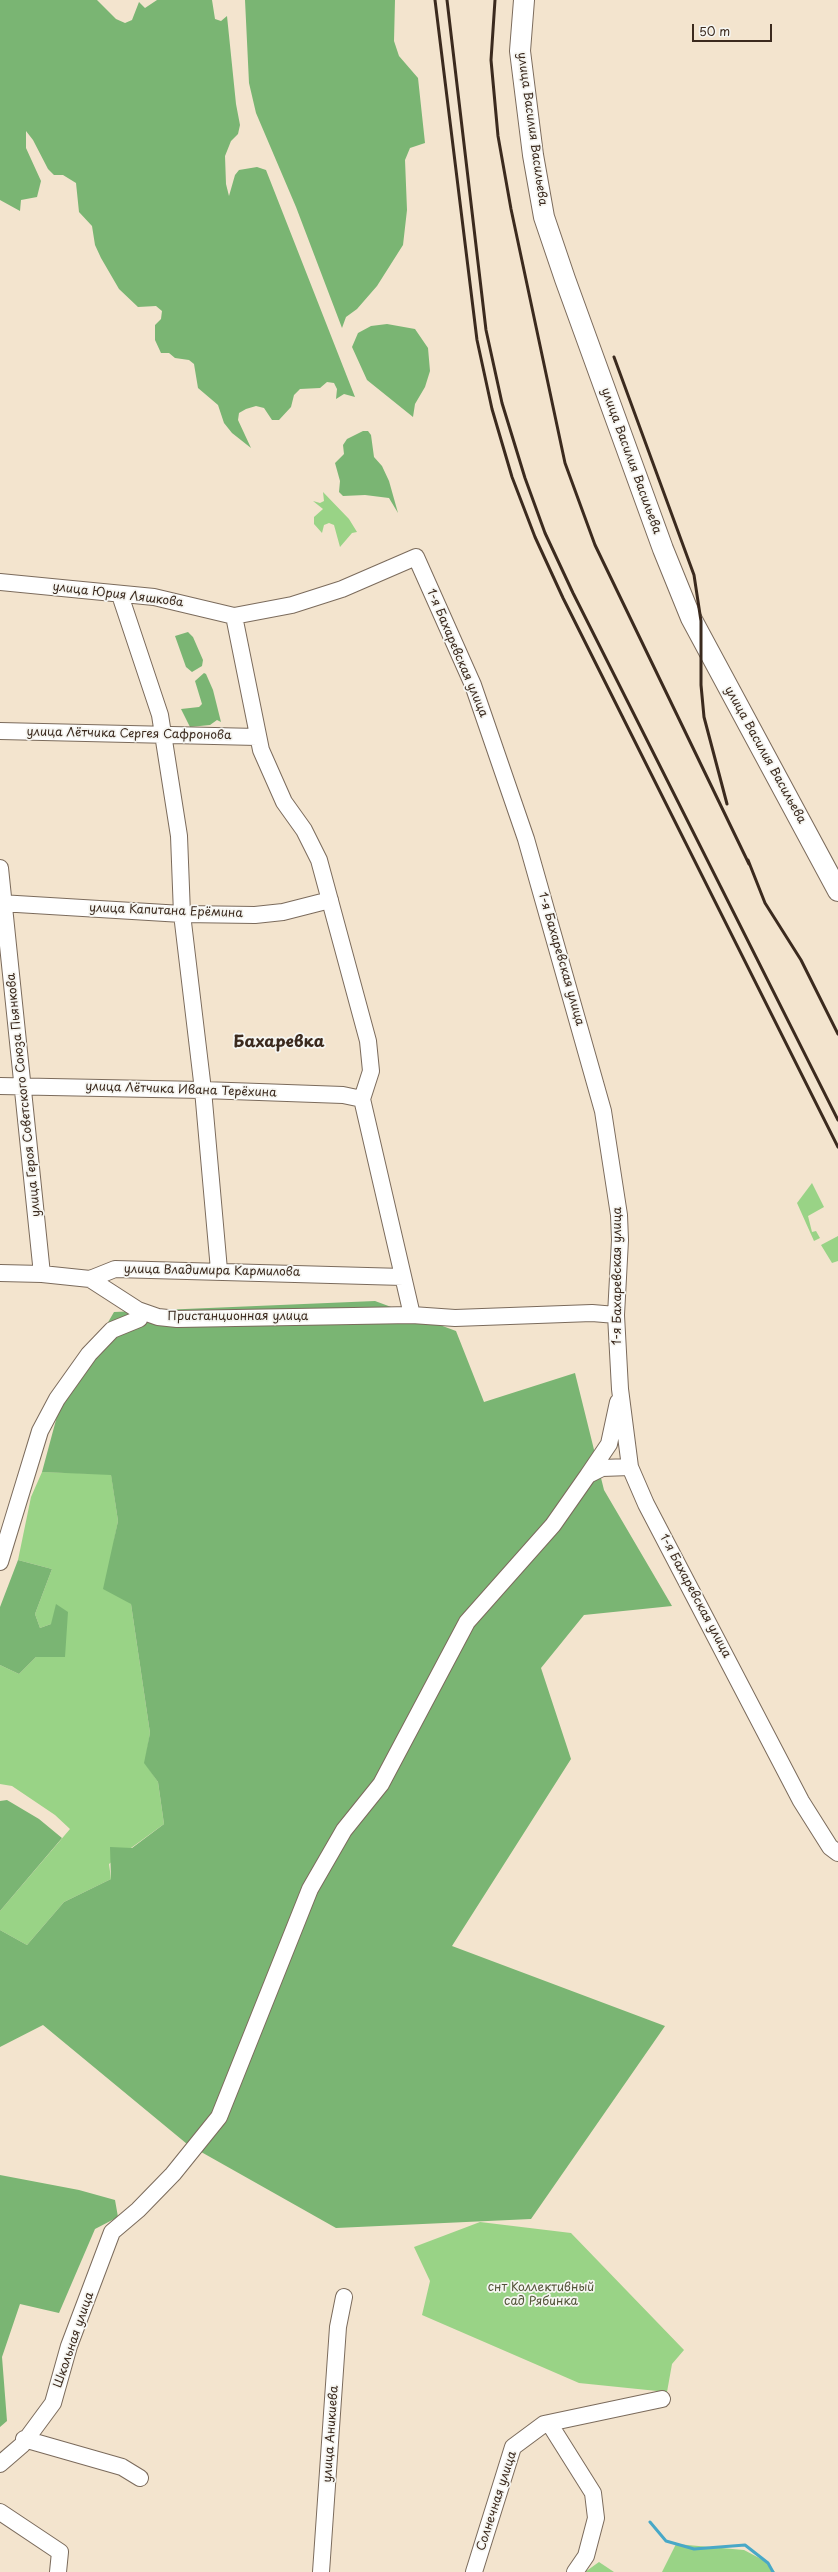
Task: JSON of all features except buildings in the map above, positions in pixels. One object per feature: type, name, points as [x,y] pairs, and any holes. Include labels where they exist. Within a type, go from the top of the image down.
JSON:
[{"type":"main road","name":"улица Василия Васильева","points":[[524,0],[520,51],[533,155],[544,217],[565,279],[663,549],[692,618],[838,891]]},
{"type":"street","name":"1-я Бахаревская улица","points":[[234,616],[273,610],[305,601],[342,589],[416,557],[473,685],[526,839],[594,1077],[602,1111],[619,1215],[620,1240],[616,1315],[620,1389],[630,1467],[646,1504],[801,1801],[830,1847],[838,1854]]},
{"type":"street","name":"улица Юрия Ляшкова","points":[[0,582],[176,601],[234,616]]},
{"type":"street","points":[[120,595],[156,697],[164,735],[179,836],[182,914],[203,1090],[219,1270]]},
{"type":"street","points":[[234,616],[257,736],[276,786],[315,849],[330,900],[369,1050],[370,1081],[362,1099],[412,1315]]},
{"type":"street","name":"улица Лётчика Сергея Сафронова","points":[[0,731],[257,736]]},
{"type":"street","name":"улица Героя Советского Союза Пьянкова","points":[[0,868],[2,903],[23,1086],[42,1274]]},
{"type":"street","name":"улица Капитана Ерёмина","points":[[2,903],[182,914],[271,914],[330,900]]},
{"type":"street","name":"улица Лётчика Ивана Терёхина","points":[[0,1086],[203,1090],[344,1096],[362,1099]]},
{"type":"street","name":"улица Владимира Кармилова","points":[[0,1273],[42,1274],[90,1279],[115,1269],[219,1270],[402,1277]]},
{"type":"street","name":"Пристанционная улица","points":[[90,1279],[138,1310],[158,1317],[177,1319],[412,1315],[455,1318],[592,1313],[616,1315]]},
{"type":"street","points":[[0,1562],[38,1437],[57,1399],[89,1354],[112,1330],[139,1319],[138,1310]]},
{"type":"street","name":"Школьная улица","points":[[0,2464],[22,2445],[24,2439],[53,2403],[69,2346],[112,2232],[138,2210],[173,2174],[219,2117],[310,1889],[344,1830],[381,1784],[467,1622],[553,1526],[609,1444],[620,1389]]},
{"type":"street","points":[[588,1475],[602,1468],[630,1467]]},
{"type":"street","name":"улица Аникиева","points":[[321,2572],[338,2327],[344,2297]]},
{"type":"street","name":"Солнечная улица","points":[[474,2572],[512,2447],[544,2424],[662,2399]]},
{"type":"street","points":[[549,2423],[592,2493],[596,2518],[586,2556],[574,2572]]},
{"type":"street","points":[[24,2439],[122,2468],[140,2478]]},
{"type":"street","points":[[0,2512],[60,2552],[58,2572]]},
{"type":"green space","points":[[0,0],[97,0],[116,19],[125,23],[132,20],[139,2],[145,8],[157,0],[212,0],[215,19],[221,21],[227,16],[236,104],[240,125],[238,134],[231,141],[225,156],[226,184],[229,196],[235,175],[239,170],[257,167],[266,170],[355,397],[344,394],[336,399],[337,389],[334,383],[327,382],[320,388],[300,389],[294,395],[291,407],[279,420],[272,420],[264,408],[256,406],[246,409],[239,413],[238,420],[251,448],[232,433],[224,423],[218,405],[198,388],[194,364],[189,360],[175,358],[169,353],[161,353],[155,340],[155,325],[161,319],[162,311],[156,306],[138,307],[119,289],[95,245],[92,226],[79,212],[76,183],[63,175],[54,175],[48,169],[33,140],[26,131],[26,148],[41,181],[37,197],[21,200],[20,211],[0,200]]},
{"type":"green space","points":[[245,0],[395,0],[394,41],[399,56],[418,78],[425,143],[410,148],[405,160],[407,210],[403,245],[377,286],[357,309],[346,317],[342,328],[296,207],[256,113],[249,83]]},
{"type":"green space","points":[[387,324],[415,329],[428,348],[430,371],[425,387],[415,404],[413,417],[367,380],[352,347],[358,333],[371,326]]},
{"type":"green space","points":[[363,431],[368,431],[371,435],[374,457],[382,466],[389,481],[398,513],[389,498],[365,495],[343,496],[339,492],[340,481],[335,463],[344,454],[343,445],[347,439]]},
{"type":"green space","points":[[323,492],[349,519],[357,532],[352,533],[340,547],[334,525],[329,523],[324,525],[322,533],[314,524],[314,517],[323,509],[313,501],[320,503],[324,501]]},
{"type":"green space","points":[[188,632],[193,637],[203,660],[202,666],[192,672],[186,667],[175,636]]},
{"type":"green space","points":[[204,673],[206,674],[213,690],[221,722],[217,720],[210,725],[190,727],[181,709],[199,707],[202,704],[195,681]]},
{"type":"green space","points":[[812,1183],[824,1207],[808,1216],[812,1232],[816,1231],[820,1238],[814,1241],[797,1203]]},
{"type":"green space","points":[[838,1236],[838,1261],[832,1263],[821,1245]]},
{"type":"green space","points":[[375,1301],[456,1331],[484,1402],[575,1373],[604,1490],[672,1606],[584,1615],[541,1668],[571,1759],[452,1946],[665,2026],[531,2219],[336,2228],[187,2144],[43,2025],[0,2047],[0,1930],[27,1945],[64,1902],[111,1879],[110,1847],[132,1848],[164,1824],[158,1782],[144,1763],[150,1733],[131,1604],[103,1589],[118,1521],[111,1475],[42,1472],[60,1405],[114,1312]]},
{"type":"green space","points":[[42,1472],[111,1474],[118,1521],[114,1541],[131,1604],[150,1733],[145,1763],[158,1782],[164,1824],[109,1864],[111,1879],[64,1902],[27,1945],[0,1930],[0,1911],[70,1829],[55,1815],[12,1786],[0,1784],[0,1665],[19,1674],[36,1657],[43,1656],[51,1624],[40,1628],[35,1614],[52,1569],[18,1560],[31,1497]]},
{"type":"green space","points":[[18,1560],[52,1569],[35,1614],[40,1628],[51,1624],[56,1604],[68,1612],[65,1657],[36,1657],[19,1674],[0,1665],[0,1607]]},
{"type":"green space","points":[[7,1800],[39,1819],[62,1838],[0,1911],[0,1801]]},
{"type":"green space","points":[[0,2175],[79,2190],[115,2200],[118,2217],[95,2229],[59,2313],[20,2304],[2,2357],[7,2421],[0,2427]]},
{"type":"green space","name":"снт Коллективный сад Рябинка","points":[[480,2222],[571,2233],[684,2350],[672,2364],[667,2392],[579,2383],[422,2315],[430,2281],[414,2247]]},
{"type":"green space","points":[[676,2544],[744,2550],[765,2561],[775,2572],[662,2572]]},
{"type":"green space","points":[[599,2562],[614,2572],[585,2572]]},
{"type":"waterway","points":[[650,2522],[666,2541],[694,2549],[745,2545],[768,2563],[773,2572]]},
{"type":"railway","points":[[435,0],[477,340],[492,409],[512,477],[535,537],[563,598],[838,1147]]},
{"type":"railway","points":[[447,0],[486,330],[502,403],[525,478],[545,533],[573,593],[838,1120]]},
{"type":"railway","points":[[495,0],[491,60],[498,136],[511,209],[565,463],[595,545],[749,864]]},
{"type":"railway","points":[[614,357],[694,575],[701,621],[701,685],[704,717],[727,804]]},
{"type":"railway","points":[[748,860],[765,903],[801,960],[838,1034]]},
{"type":"district","name":"Бахаревка","points":[[279,1043]]}]
